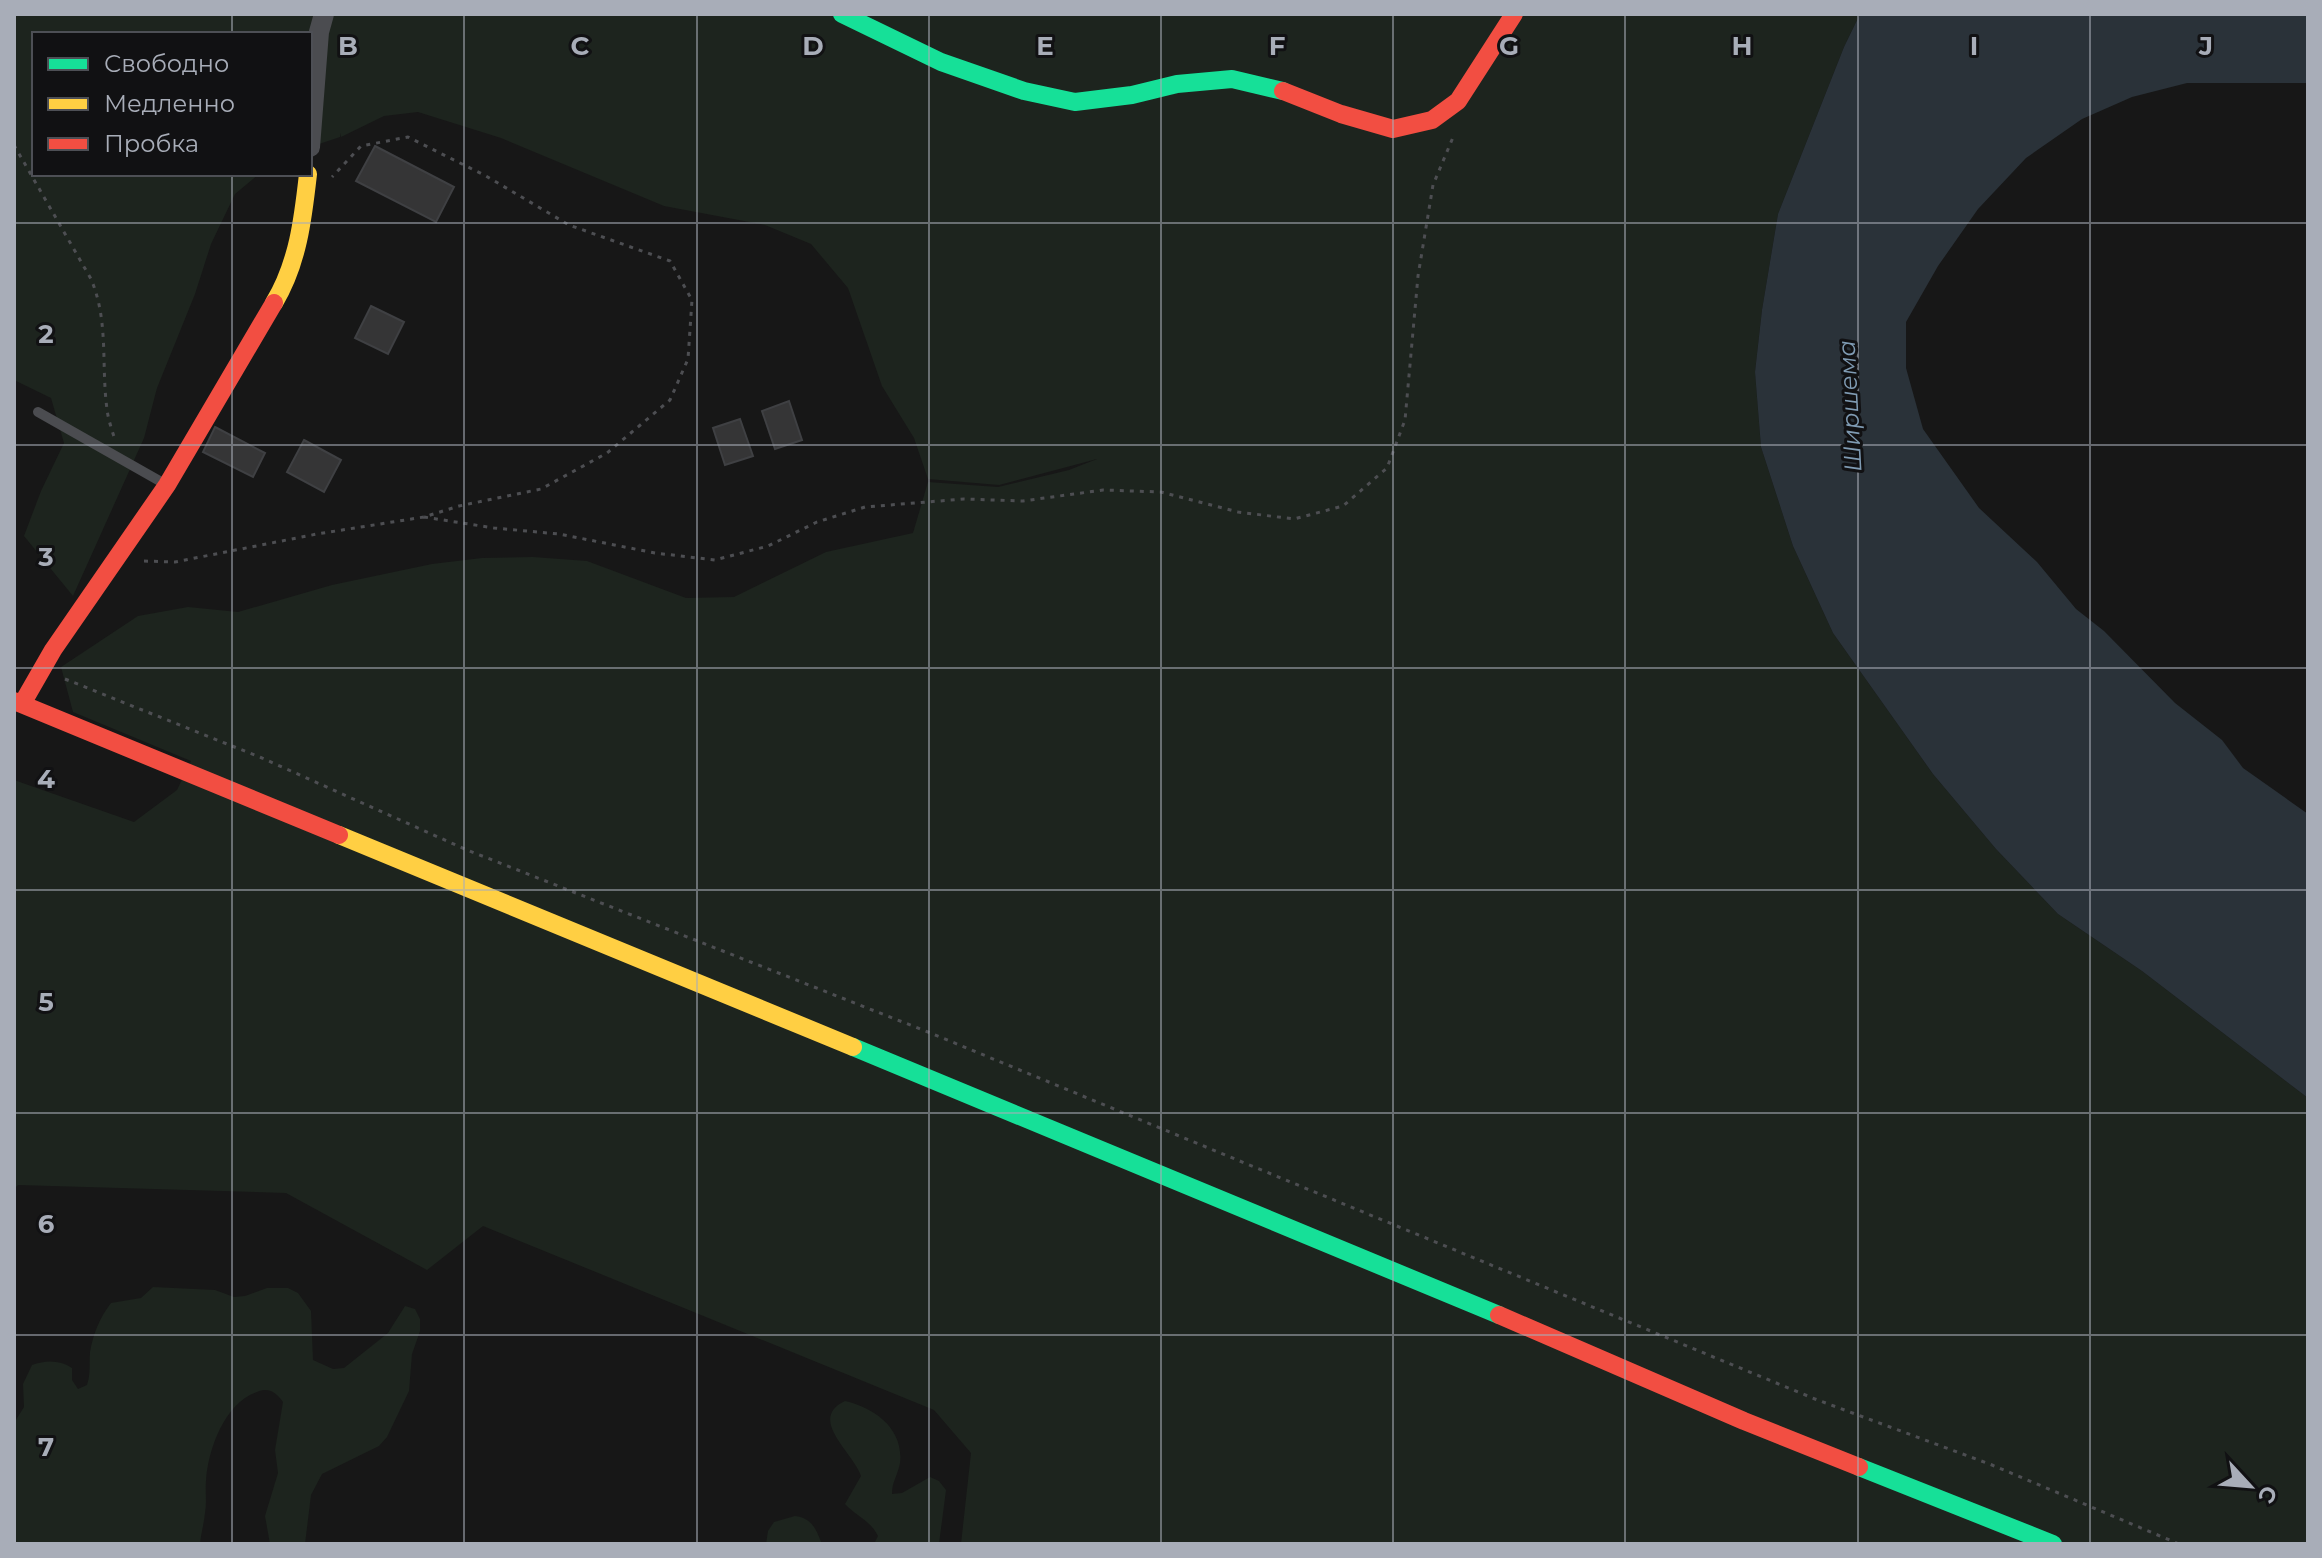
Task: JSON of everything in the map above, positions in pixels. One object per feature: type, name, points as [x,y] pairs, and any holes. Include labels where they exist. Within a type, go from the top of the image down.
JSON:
[{"type":"street","points":[[312,121],[319,32],[324,14]]},
{"type":"street","points":[[842,14],[941,62],[1024,91],[1075,102],[1132,95],[1177,84],[1232,79],[1292,93],[1341,114],[1393,129],[1432,120],[1458,101],[1514,14]]},
{"type":"street","points":[[308,176],[302,227],[287,281],[167,485],[18,703],[1561,1340],[1744,1421],[2053,1544]]},
{"type":"lane","points":[[38,412],[167,485]]},
{"type":"path","points":[[424,517],[559,534],[655,553],[715,560],[768,546],[817,522],[865,507],[964,499],[1023,501],[1103,490],[1161,492],[1238,512],[1294,519],[1343,506],[1387,468],[1405,420],[1418,276],[1433,185],[1456,128]]},
{"type":"path","points":[[116,561],[175,562],[424,517],[459,506],[541,489],[607,453],[670,400],[688,359],[692,300],[670,261],[569,225],[486,176],[408,137],[361,146],[330,179]]},
{"type":"path","points":[[14,145],[99,297],[107,410],[120,459]]},
{"type":"path","points":[[41,670],[262,758],[467,850],[928,1032],[1815,1399],[1992,1465],[2179,1544]]},
{"type":"shaded area","points":[[14,14],[1860,14],[1778,214],[1755,372],[1761,447],[1793,546],[1833,633],[1933,774],[1996,849],[2058,914],[2142,971],[2308,1098],[2308,1544],[961,1544],[971,1453],[934,1410],[483,1226],[427,1270],[286,1193],[18,1185],[14,1189],[14,780],[134,822],[177,790],[191,761],[73,712],[61,667],[138,616],[188,607],[238,612],[332,585],[432,564],[482,558],[533,557],[587,561],[686,598],[734,597],[826,552],[913,533],[928,482],[998,487],[1069,470],[1097,459],[999,485],[928,479],[914,438],[882,386],[848,288],[811,244],[765,225],[664,206],[501,138],[418,112],[384,116],[341,137],[341,133],[340,137],[312,146],[312,32],[32,32],[32,176],[257,176],[235,194],[211,244],[195,294],[157,388],[144,438],[73,596],[24,536],[64,443],[51,398],[14,380]]},
{"type":"shaded area","points":[[153,1287],[215,1290],[234,1297],[267,1288],[288,1288],[298,1293],[311,1311],[313,1360],[333,1369],[344,1368],[388,1333],[405,1306],[415,1309],[420,1319],[420,1331],[412,1354],[409,1391],[387,1437],[379,1446],[322,1474],[311,1495],[305,1544],[270,1544],[265,1516],[278,1473],[275,1450],[283,1402],[275,1393],[265,1390],[236,1406],[220,1429],[207,1468],[206,1509],[200,1544],[14,1544],[14,1423],[24,1407],[23,1384],[32,1365],[63,1363],[72,1368],[72,1380],[78,1389],[87,1385],[93,1339],[107,1308],[111,1303],[141,1298]]},
{"type":"shaded area","points":[[845,1401],[877,1415],[892,1430],[900,1451],[900,1463],[892,1494],[902,1493],[930,1477],[939,1481],[946,1490],[939,1544],[874,1544],[878,1536],[875,1531],[845,1504],[861,1476],[831,1426],[830,1417],[834,1408]]},
{"type":"shaded area","points":[[795,1516],[809,1522],[822,1544],[766,1544],[768,1531],[774,1522]]},
{"type":"water","name":"Ширшема","points":[[1860,14],[2308,14],[2308,83],[2187,83],[2132,97],[2082,119],[2026,158],[1978,209],[1938,266],[1906,322],[1906,368],[1923,429],[1979,508],[2037,562],[2076,609],[2104,631],[2175,703],[2222,740],[2243,768],[2308,814],[2308,1098],[2142,971],[2058,914],[1996,849],[1933,774],[1833,633],[1793,546],[1761,447],[1755,372],[1762,310],[1778,214]]},
{"type":"building","points":[[375,146],[454,187],[436,222],[356,181]]},
{"type":"building","points":[[371,306],[404,322],[388,354],[355,338]]},
{"type":"building","points":[[789,401],[802,440],[775,449],[762,411]]},
{"type":"building","points":[[740,419],[753,456],[725,465],[713,428]]},
{"type":"building","points":[[215,427],[265,453],[253,477],[203,452]]},
{"type":"building","points":[[304,440],[341,460],[324,492],[287,472]]},
{"type":"traffic: fast","points":[[842,14],[941,62],[1024,91],[1075,102],[1132,95],[1177,84],[1232,79],[1283,91]]},
{"type":"traffic: fast","points":[[853,1047],[1499,1315]]},
{"type":"traffic: fast","points":[[1859,1467],[2053,1544]]},
{"type":"traffic: slow","points":[[274,303],[294,256],[308,176]]},
{"type":"traffic: slow","points":[[339,835],[853,1047]]},
{"type":"traffic: jam","points":[[1283,91],[1341,114],[1393,129],[1432,120],[1458,101],[1514,14]]},
{"type":"traffic: jam","points":[[22,704],[53,650],[167,485],[274,303]]},
{"type":"traffic: jam","points":[[14,701],[339,835]]},
{"type":"traffic: jam","points":[[1499,1315],[1859,1467]]}]
